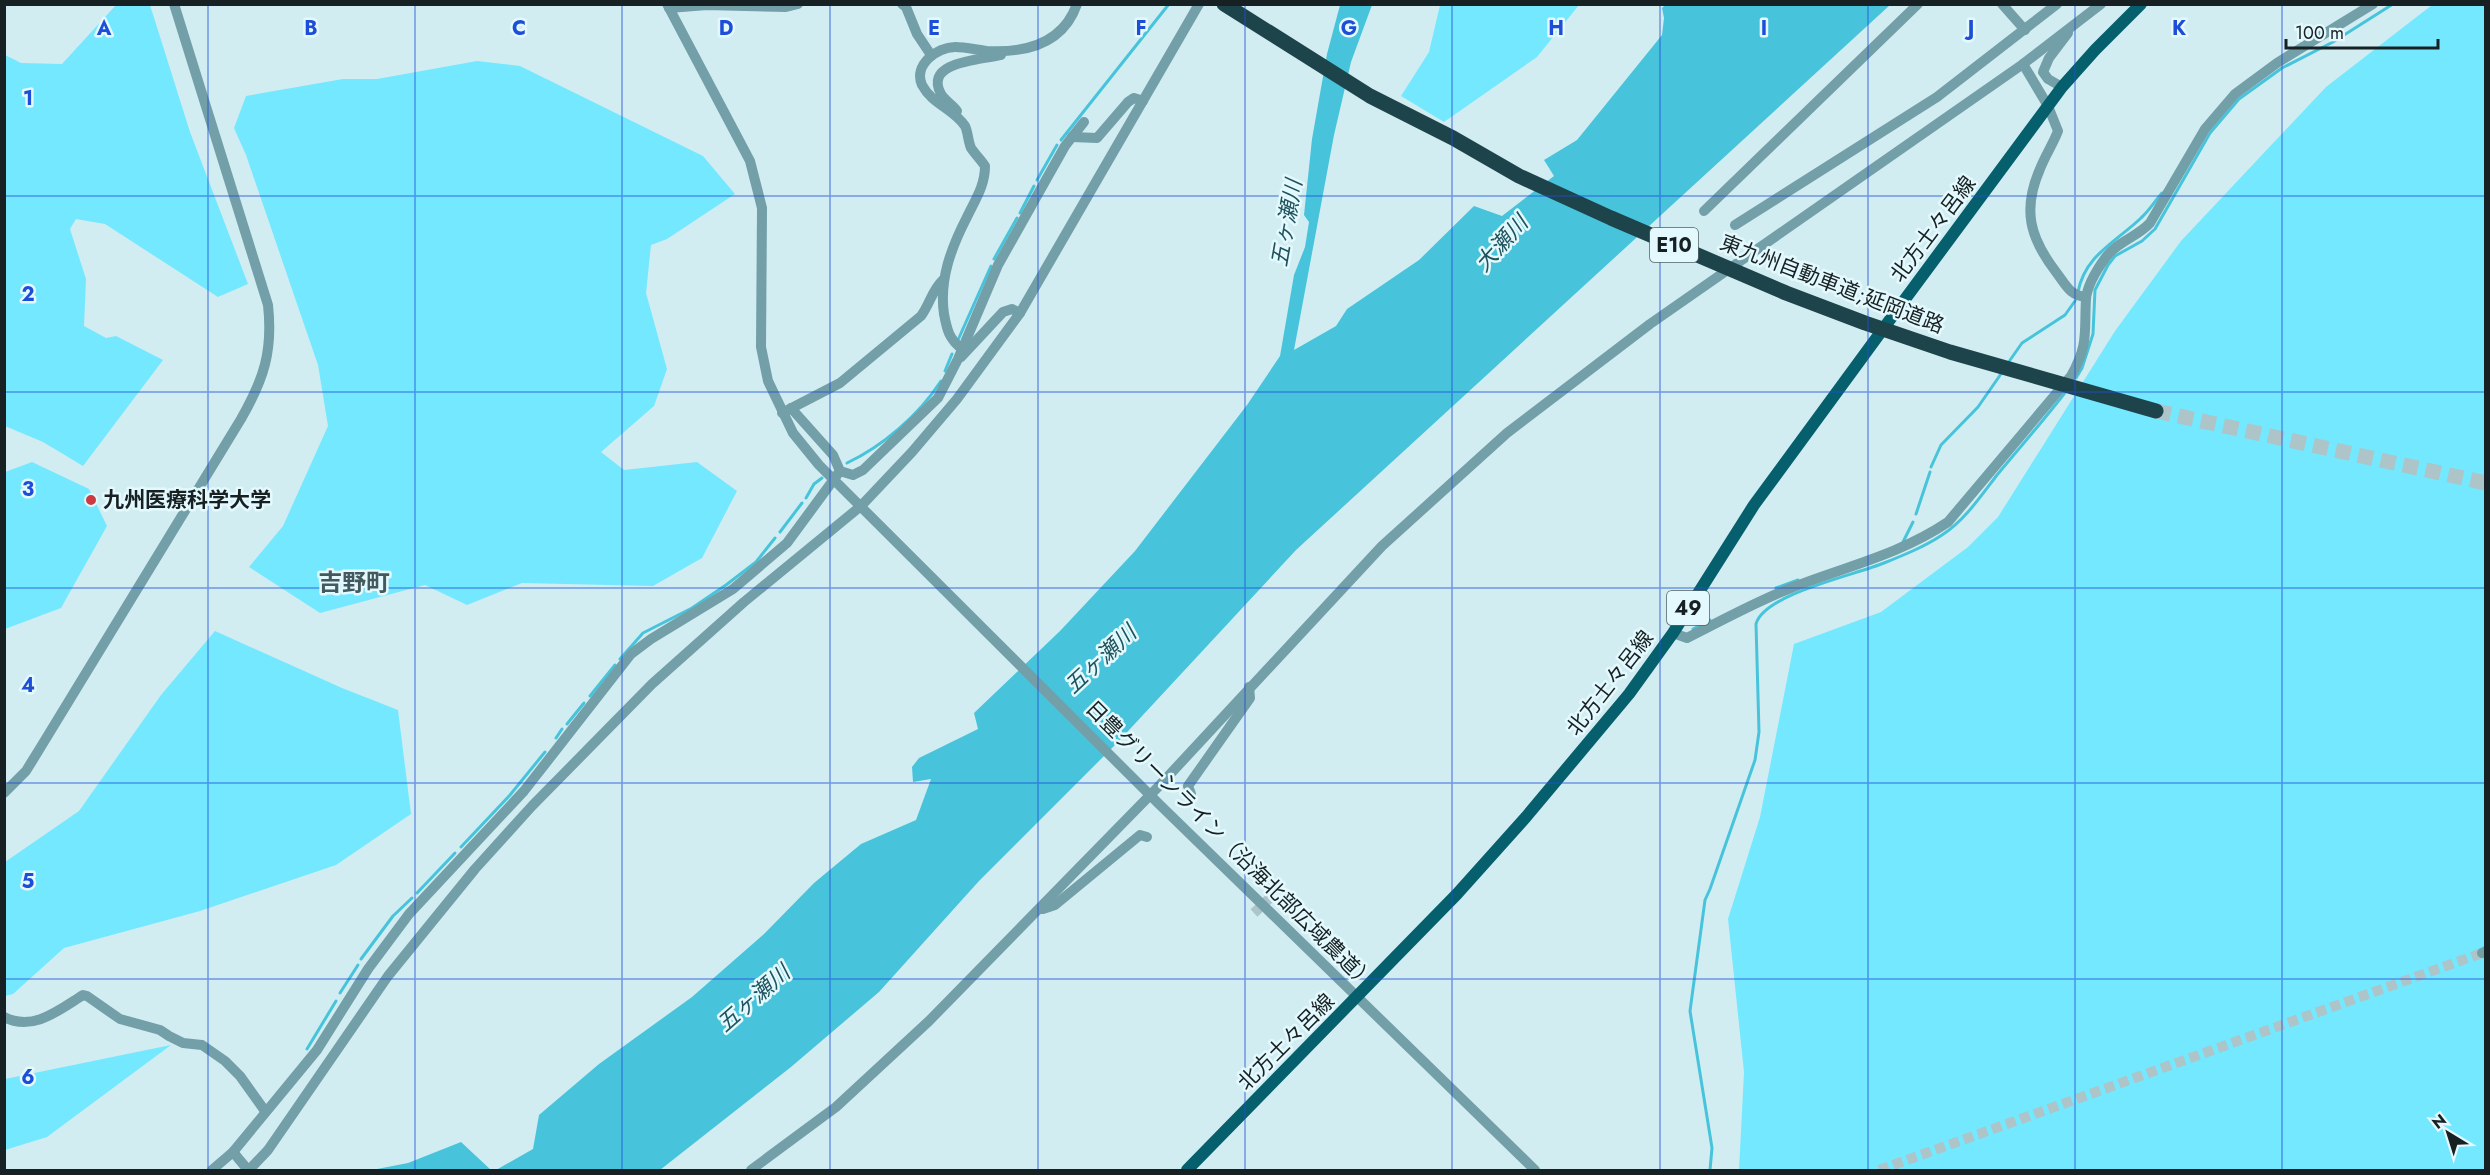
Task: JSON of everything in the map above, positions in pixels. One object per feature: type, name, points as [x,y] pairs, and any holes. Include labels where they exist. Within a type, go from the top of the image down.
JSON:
[{"type":"highway","name":"東九州自動車道;延岡道路","points":[[1224,4],[1370,96],[1453,138],[1519,176],[1621,223],[1786,293],[1865,323],[1950,352],[2156,411]]},
{"type":"main road","name":"北方土々呂線","points":[[1187,1170],[1357,999],[1457,894],[1526,817],[1629,694],[1673,633],[1754,505],[2062,87],[2141,4]]},
{"type":"street","points":[[4,793],[26,771],[42,745],[241,419],[259,388],[264,369],[270,328],[268,305],[174,4]]},
{"type":"street","points":[[668,6],[786,7],[798,4]]},
{"type":"street","points":[[902,4],[906,7],[917,34],[931,55]]},
{"type":"street","points":[[966,128],[957,117],[934,100],[922,84],[921,71],[931,55],[941,49],[954,47],[988,51],[1033,47],[1051,39],[1070,20],[1077,4]]},
{"type":"street","points":[[233,1152],[249,1170],[268,1150],[388,976],[475,869],[525,814],[652,684],[744,602],[861,506],[912,452],[957,399],[1020,313],[1199,4]]},
{"type":"street","points":[[1704,211],[1918,4]]},
{"type":"street","points":[[2002,4],[2025,30]]},
{"type":"street","points":[[1735,225],[1937,97],[2056,4]]},
{"type":"street","points":[[751,1170],[836,1107],[929,1021],[1160,785],[1382,546],[1508,433],[1650,324],[2023,64],[2101,4]]},
{"type":"street","points":[[1673,633],[1687,638],[1790,588],[1883,557],[1931,534],[1947,522],[2071,376],[2078,363],[2086,337],[2086,297],[2099,268],[2120,244],[2139,234],[2150,223],[2205,129],[2235,94],[2277,63],[2373,4]]},
{"type":"street","name":"日豊グリーンライン（沿海北部広域農道）","points":[[668,6],[750,161],[762,208],[761,347],[768,381],[787,410],[793,433],[819,465],[1160,805],[1535,1170]]},
{"type":"street","points":[[2062,87],[2048,79],[2043,72],[2049,58],[2074,25]]},
{"type":"street","points":[[960,354],[949,338],[942,298],[943,280],[956,239],[981,190],[985,166],[972,149],[966,128],[956,109],[941,94],[938,80],[946,67],[982,60],[1022,48]]},
{"type":"street","points":[[2023,64],[2048,106],[2058,131],[2040,169],[2034,190],[2030,212],[2032,231],[2043,255],[2068,290],[2075,296],[2086,297]]},
{"type":"street","points":[[1072,137],[1097,138],[1128,102],[1134,98],[1143,101]]},
{"type":"street","points":[[943,280],[936,287],[929,305],[921,316],[876,355],[840,384],[787,410],[833,455],[840,471],[853,475],[863,470],[921,417],[938,398],[960,354],[998,265],[1041,185],[1084,122]]},
{"type":"street","points":[[960,354],[1003,312],[1012,309],[1020,313]]},
{"type":"street","points":[[212,1170],[233,1152],[317,1050],[368,969],[409,914],[524,791],[631,654],[651,639],[733,589],[787,543],[840,471]]},
{"type":"street","points":[[1191,794],[1188,786],[1250,698],[1249,687]]},
{"type":"street","points":[[1040,910],[1056,905],[1140,835],[1147,837]]},
{"type":"street","points":[[4,1017],[16,1023],[45,1018],[60,1012],[83,995],[87,996],[128,1022],[160,1030],[183,1043],[202,1045],[225,1061],[240,1076],[265,1111]]},
{"type":"shaded area","points":[[1440,4],[1579,5],[1537,57],[1444,122],[1401,96],[1429,52]]},
{"type":"shaded area","points":[[116,5],[150,5],[190,132],[248,284],[218,297],[105,224],[76,219],[70,229],[86,279],[84,326],[106,338],[116,336],[163,360],[83,466],[43,442],[5,426],[5,55],[21,63],[62,64]]},
{"type":"shaded area","points":[[2432,5],[2485,5],[2485,1170],[1739,1170],[1744,1072],[1728,919],[1760,817],[1794,644],[1881,612],[1968,547],[1998,517],[2115,331],[2181,241],[2326,87]]},
{"type":"shaded area","points":[[477,61],[520,66],[703,156],[735,194],[667,239],[651,245],[646,293],[667,369],[654,406],[601,452],[624,470],[697,462],[737,491],[702,558],[653,586],[522,583],[467,605],[425,585],[320,613],[249,567],[283,526],[328,426],[318,365],[246,155],[234,128],[246,96],[343,79],[377,79]]},
{"type":"shaded area","points":[[32,462],[89,489],[107,526],[61,608],[5,629],[5,472]]},
{"type":"shaded area","points":[[215,631],[342,688],[398,710],[411,814],[336,865],[200,911],[64,948],[13,994],[5,996],[5,862],[79,811],[161,695]]},
{"type":"shaded area","points":[[171,1045],[47,1137],[5,1150],[5,1079]]},
{"type":"water","points":[[1340,5],[1372,5],[1351,62],[1334,135],[1294,350],[1336,326],[1347,309],[1419,260],[1474,206],[1502,216],[1554,176],[1544,160],[1577,140],[1662,35],[1664,18],[1662,8],[1665,5],[1890,5],[1296,550],[1117,743],[979,881],[879,992],[791,1067],[660,1170],[496,1170],[533,1149],[539,1115],[599,1064],[692,997],[765,933],[814,883],[861,844],[916,820],[931,779],[913,782],[912,767],[919,758],[978,729],[974,713],[1060,631],[1135,551],[1247,405],[1280,356],[1294,275],[1305,247],[1309,222],[1304,215],[1312,139],[1327,54]]},
{"type":"water","points":[[461,1142],[491,1170],[372,1170],[408,1163]]},
{"type":"waterway","points":[[1061,140],[1169,4]]},
{"type":"waterway","points":[[2076,378],[2082,368],[2093,334],[2095,290],[2108,265],[2115,256],[2142,241],[2155,229],[2210,133],[2239,99],[2282,68],[2333,42],[2393,4]]},
{"type":"waterway","points":[[1037,180],[1057,145]]},
{"type":"waterway","points":[[1020,213],[1034,186]]},
{"type":"waterway","points":[[2078,292],[2087,268],[2094,259],[2144,215],[2162,193]]},
{"type":"waterway","points":[[994,259],[1017,218]]},
{"type":"waterway","points":[[958,340],[991,266]]},
{"type":"waterway","points":[[2008,363],[2022,343],[2065,315],[2075,301]]},
{"type":"waterway","points":[[945,371],[952,354]]},
{"type":"waterway","points":[[1931,467],[1941,445],[1978,407],[2003,371]]},
{"type":"waterway","points":[[847,463],[887,439],[922,406],[941,381]]},
{"type":"waterway","points":[[1710,1170],[1712,1148],[1690,1011],[1705,900],[1755,760],[1759,732],[1756,624],[1763,613],[1792,595],[1899,557],[1942,535],[1958,523],[2067,390]]},
{"type":"waterway","points":[[1916,514],[1930,472]]},
{"type":"waterway","points":[[806,498],[814,484],[822,478]]},
{"type":"waterway","points":[[780,532],[802,503]]},
{"type":"waterway","points":[[1903,542],[1913,522]]},
{"type":"waterway","points":[[620,659],[643,633],[692,608],[756,562],[775,538]]},
{"type":"waterway","points":[[1776,588],[1798,580]]},
{"type":"waterway","points":[[1693,629],[1710,620]]},
{"type":"waterway","points":[[590,696],[615,665]]},
{"type":"waterway","points":[[567,724],[584,703]]},
{"type":"waterway","points":[[556,738],[562,729]]},
{"type":"waterway","points":[[461,847],[510,795],[545,752]]},
{"type":"waterway","points":[[417,893],[455,853]]},
{"type":"waterway","points":[[361,959],[393,916],[412,898]]},
{"type":"waterway","points":[[340,993],[358,965]]},
{"type":"waterway","points":[[307,1049],[336,1001]]},
{"type":"tunnel","points":[[2156,411],[2486,483]]},
{"type":"tunnel","points":[[1254,913],[1271,897]]},
{"type":"tunnel","points":[[1879,1170],[2482,953]]},
{"type":"place","name":"九州医療科学大学","points":[[91,500]]},
{"type":"district","name":"吉野町","points":[[354,583]]},
{"type":"water label","name":"五ヶ瀬川","points":[[1286,223]]},
{"type":"water label","name":"大瀬川","points":[[1501,243]]},
{"type":"water label","name":"五ヶ瀬川","points":[[1100,659]]},
{"type":"water label","name":"五ヶ瀬川","points":[[753,998]]}]
